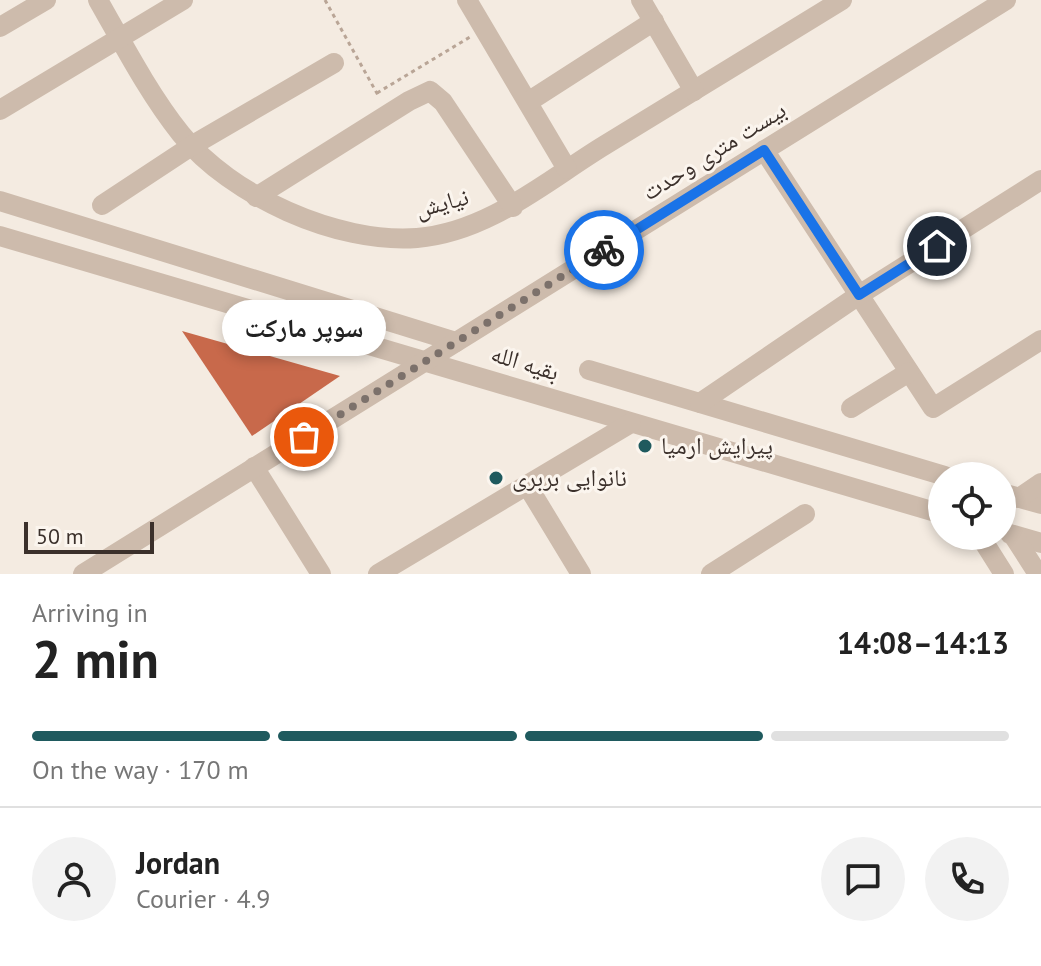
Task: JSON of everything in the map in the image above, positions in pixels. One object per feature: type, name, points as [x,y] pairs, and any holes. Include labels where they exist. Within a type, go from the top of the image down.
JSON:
[{"type":"street","points":[[0,27],[46,0]]},
{"type":"street","name":"نیایش","points":[[98,0],[182,135],[256,197],[331,227],[372,237],[418,238],[468,226],[513,207],[567,169],[842,0]]},
{"type":"street","points":[[0,110],[183,0]]},
{"type":"street","points":[[467,0],[567,169]]},
{"type":"street","points":[[641,0],[694,91]]},
{"type":"street","name":"بیست متری وحدت","points":[[83,574],[1006,0]]},
{"type":"street","points":[[528,102],[654,21]]},
{"type":"street","points":[[102,205],[193,145],[334,63]]},
{"type":"street","points":[[256,197],[430,91],[443,102],[513,207]]},
{"type":"street","points":[[764,150],[933,408],[1041,340]]},
{"type":"street","points":[[700,403],[859,295],[1041,180]]},
{"type":"street","points":[[0,201],[456,342]]},
{"type":"street","name":"بقیه الله","points":[[0,236],[928,510]]},
{"type":"street","name":"بقیه الله","points":[[589,370],[928,471]]},
{"type":"street","points":[[851,408],[909,372]]},
{"type":"street","points":[[378,574],[631,423]]},
{"type":"street","points":[[254,467],[321,574]]},
{"type":"street","points":[[1016,493],[1041,483]]},
{"type":"street","points":[[527,485],[581,574]]},
{"type":"street","points":[[1016,497],[1041,504]]},
{"type":"street","points":[[711,574],[805,514]]},
{"type":"street","points":[[1016,535],[1041,543]]},
{"type":"street","points":[[1016,544],[1038,574]]},
{"type":"street","points":[[988,550],[1000,573]]},
{"type":"path","points":[[325,0],[388,114]]},
{"type":"path","points":[[377,93],[484,29]]},
{"type":"building","points":[[182,331],[340,376],[252,436]]},
{"type":"way so far","points":[[304,437],[604,250]]},
{"type":"place","name":"سوپر مارکت","points":[[304,437]]},
{"type":"place","name":"پیرایش ارمیا","points":[[645,446]]},
{"type":"place","name":"نانوایی بربری","points":[[496,478]]},
{"type":"route","points":[[604,250],[764,150],[859,295],[937,246]]}]
